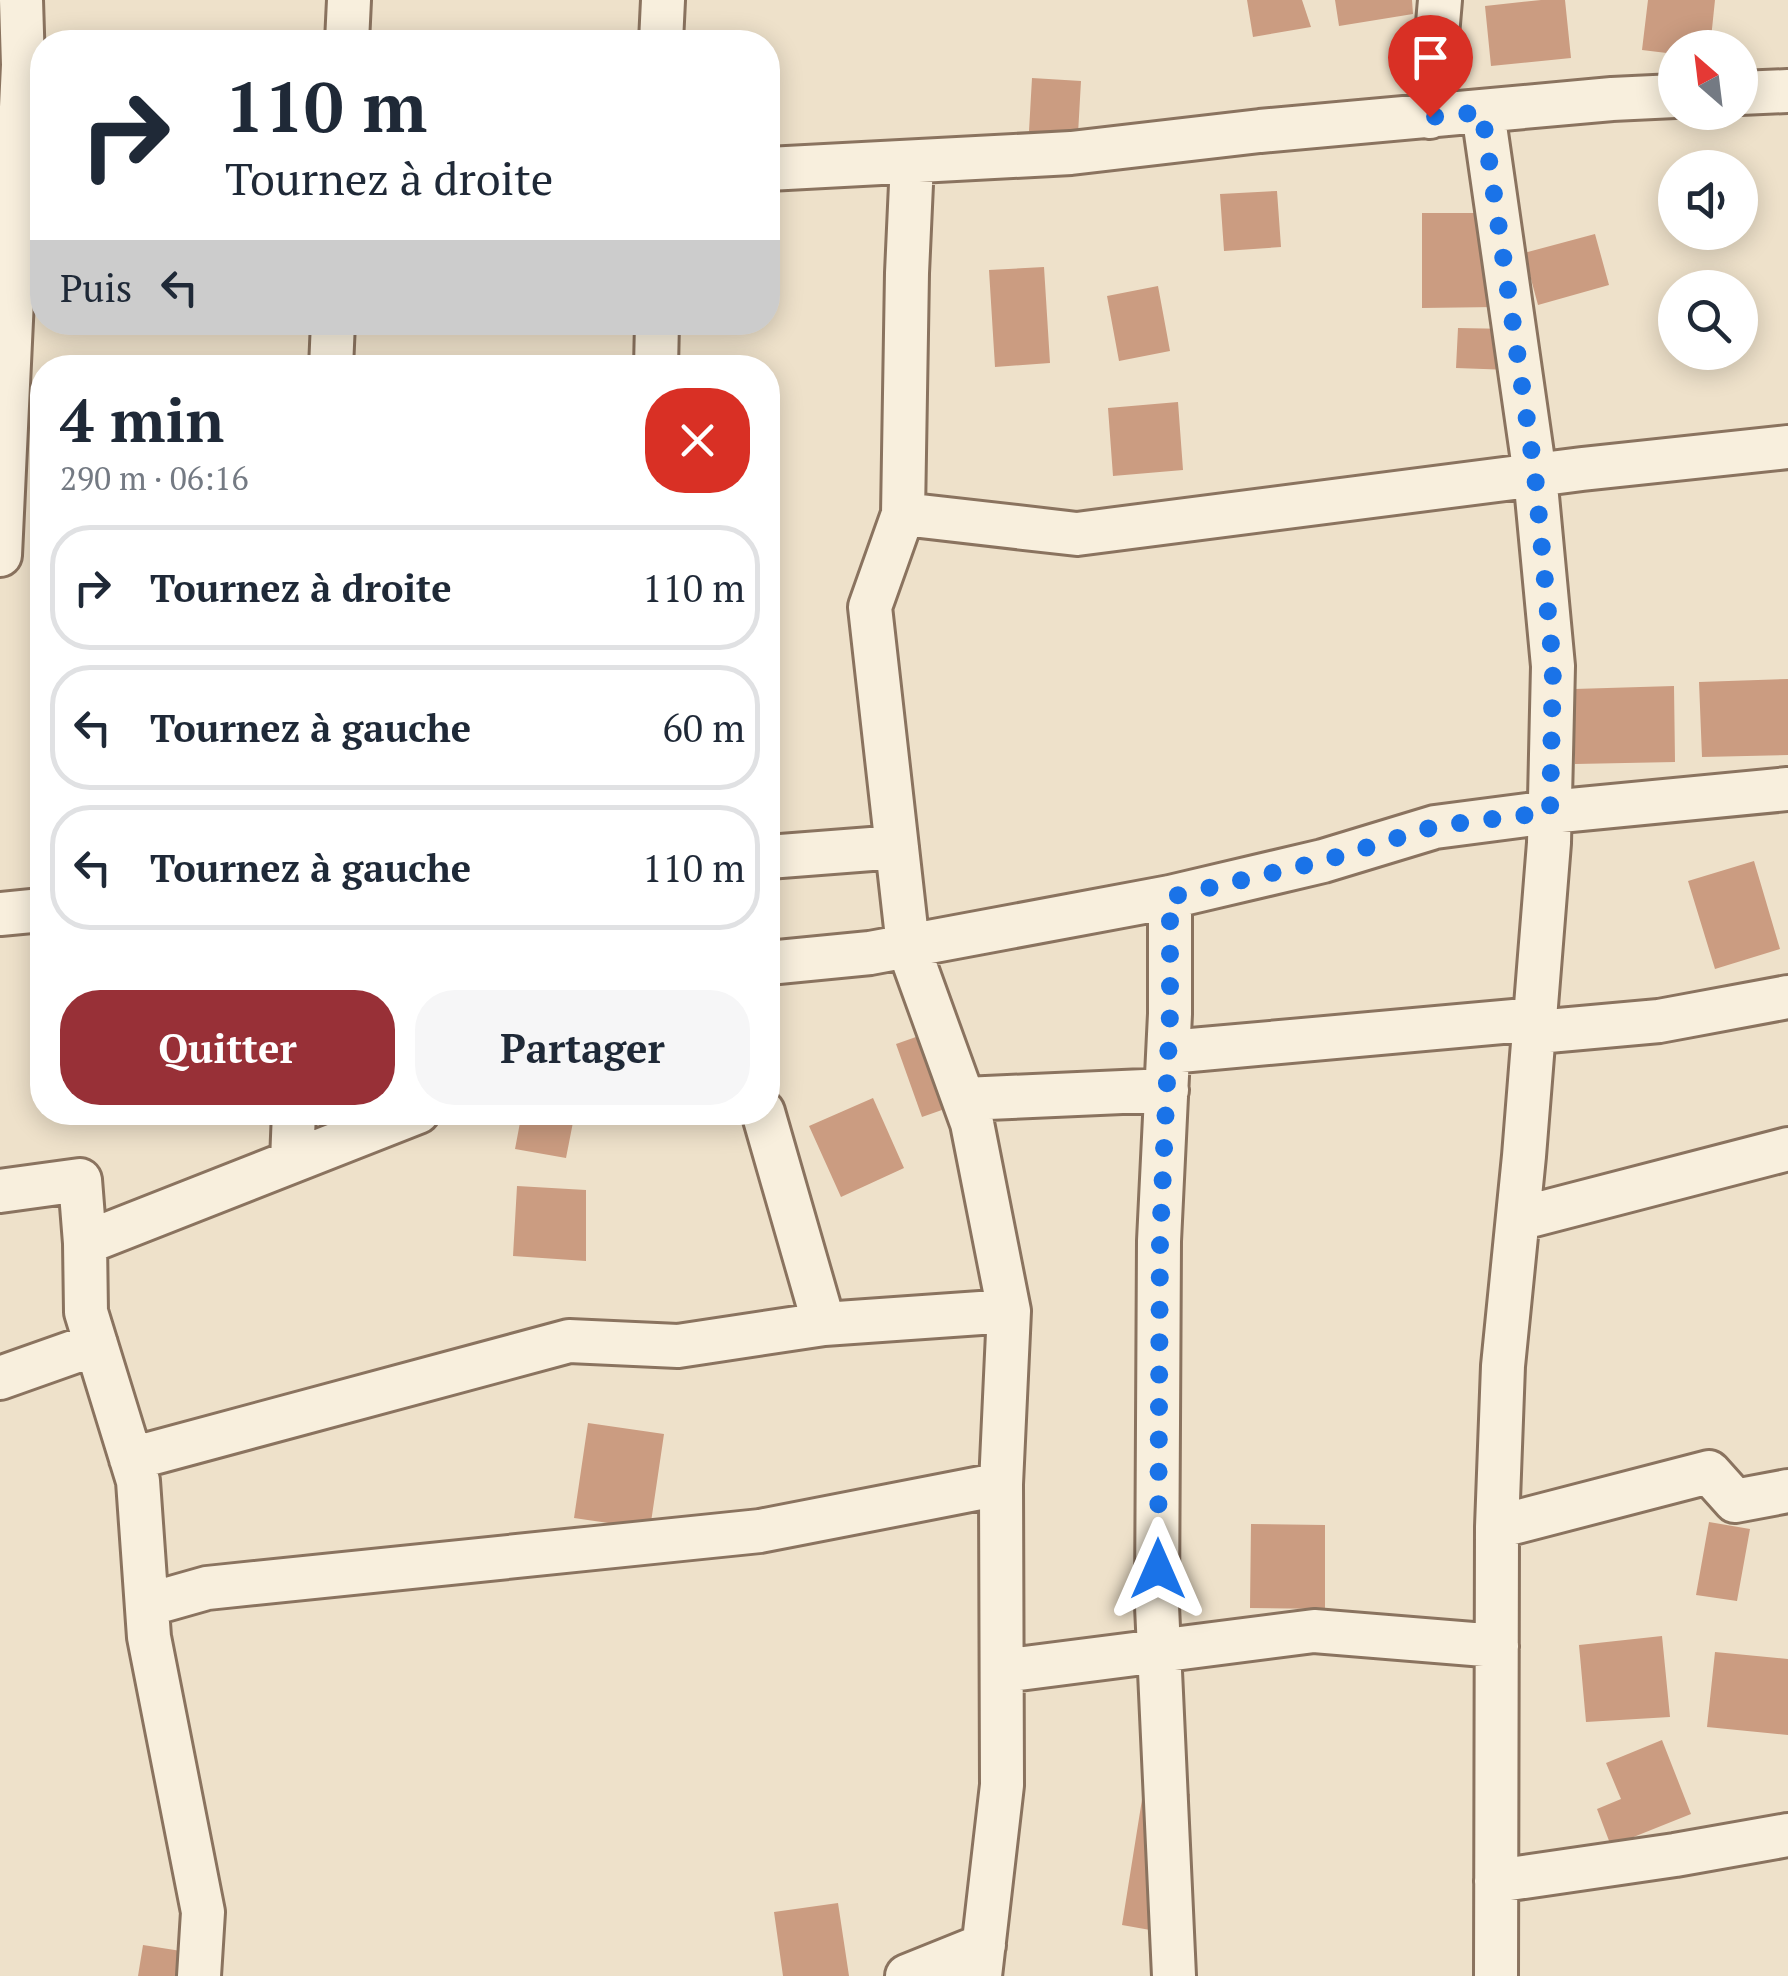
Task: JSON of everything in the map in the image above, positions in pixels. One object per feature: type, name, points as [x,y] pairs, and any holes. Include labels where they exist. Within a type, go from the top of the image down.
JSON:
[{"type":"street","points":[[0,555],[28,260],[21,0]]},
{"type":"street","points":[[348,30],[349,0]]},
{"type":"street","points":[[662,30],[664,0]]},
{"type":"street","points":[[1430,117],[1440,0]]},
{"type":"street","points":[[1758,93],[1788,91]]},
{"type":"street","points":[[780,168],[1070,153],[1260,131],[1658,97]]},
{"type":"street","points":[[1482,112],[1535,475],[1553,666],[1550,812],[1536,1019],[1503,1366],[1497,1527],[1496,1976]]},
{"type":"street","points":[[907,1976],[982,1961],[1002,1785],[1001,1484],[1009,1311],[972,1124],[908,946],[870,607],[903,514],[912,162]]},
{"type":"street","points":[[903,514],[1077,534],[1788,447]]},
{"type":"street","points":[[780,962],[870,953],[1170,897],[1323,861],[1436,826],[1788,789]]},
{"type":"street","points":[[780,856],[897,847]]},
{"type":"street","points":[[1170,897],[1168,1071],[1159,1260],[1157,1606],[1174,1976]]},
{"type":"street","points":[[0,914],[30,911]]},
{"type":"street","points":[[1536,1019],[1548,1030],[1604,1026],[1658,1021],[1788,997]]},
{"type":"street","points":[[964,1100],[1536,1019]]},
{"type":"street","points":[[292,1161],[293,1125]]},
{"type":"street","points":[[85,1244],[385,1125]]},
{"type":"street","points":[[768,1125],[824,1324]]},
{"type":"street","points":[[1518,1220],[1788,1149]]},
{"type":"street","points":[[0,1191],[80,1180],[86,1312],[138,1480],[149,1637],[203,1912],[198,1976]]},
{"type":"street","points":[[131,1458],[568,1341],[678,1346],[824,1324],[1009,1311]]},
{"type":"street","points":[[0,1378],[96,1344]]},
{"type":"street","points":[[1497,1527],[1710,1472],[1735,1501],[1788,1491]]},
{"type":"street","points":[[147,1606],[207,1588],[760,1531],[1001,1484]]},
{"type":"street","points":[[1002,1671],[1314,1632],[1496,1646]]},
{"type":"street","points":[[1496,1881],[1788,1835]]},
{"type":"building","points":[[1247,0],[1302,0],[1311,27],[1253,37]]},
{"type":"building","points":[[1335,0],[1412,0],[1413,14],[1339,26]]},
{"type":"building","points":[[1565,0],[1571,58],[1491,66],[1485,6]]},
{"type":"building","points":[[1648,0],[1715,0],[1712,30],[1658,30],[1658,52],[1642,50]]},
{"type":"building","points":[[1032,78],[1081,81],[1078,134],[1029,131]]},
{"type":"building","points":[[1277,191],[1281,247],[1224,251],[1220,194]]},
{"type":"building","points":[[1422,213],[1496,213],[1496,307],[1422,308]]},
{"type":"building","points":[[1595,234],[1609,285],[1538,305],[1524,253]]},
{"type":"building","points":[[1044,267],[1050,363],[995,367],[989,270]]},
{"type":"building","points":[[1158,286],[1170,351],[1119,361],[1107,296]]},
{"type":"building","points":[[1458,328],[1512,329],[1511,370],[1456,368]]},
{"type":"building","points":[[1178,402],[1183,470],[1113,476],[1108,408]]},
{"type":"building","points":[[1788,679],[1788,755],[1702,757],[1699,682]]},
{"type":"building","points":[[1674,686],[1675,762],[1575,764],[1574,689]]},
{"type":"building","points":[[1754,861],[1780,949],[1715,969],[1688,881]]},
{"type":"building","points":[[933,1031],[959,1104],[922,1117],[896,1044]]},
{"type":"building","points":[[873,1098],[904,1168],[841,1197],[809,1126]]},
{"type":"building","points":[[520,1125],[572,1125],[566,1158],[515,1149]]},
{"type":"building","points":[[517,1186],[586,1190],[586,1261],[513,1256]]},
{"type":"building","points":[[588,1423],[664,1434],[650,1529],[574,1518]]},
{"type":"building","points":[[1709,1522],[1750,1529],[1737,1601],[1696,1595]]},
{"type":"building","points":[[1251,1524],[1325,1525],[1325,1609],[1250,1608]]},
{"type":"building","points":[[1662,1636],[1670,1717],[1586,1722],[1579,1645]]},
{"type":"building","points":[[1715,1652],[1788,1659],[1788,1735],[1707,1727]]},
{"type":"building","points":[[1662,1740],[1691,1814],[1611,1846],[1597,1809],[1621,1799],[1606,1763]]},
{"type":"building","points":[[1144,1787],[1190,1794],[1167,1933],[1122,1925]]},
{"type":"building","points":[[838,1903],[849,1976],[783,1976],[774,1912]]},
{"type":"building","points":[[143,1945],[200,1954],[197,1976],[138,1976]]},
{"type":"route","points":[[1158,1569],[1160,1240],[1170,1014],[1170,897],[1323,861],[1436,826],[1550,812],[1553,666],[1535,475],[1482,112],[1430,117]]}]
